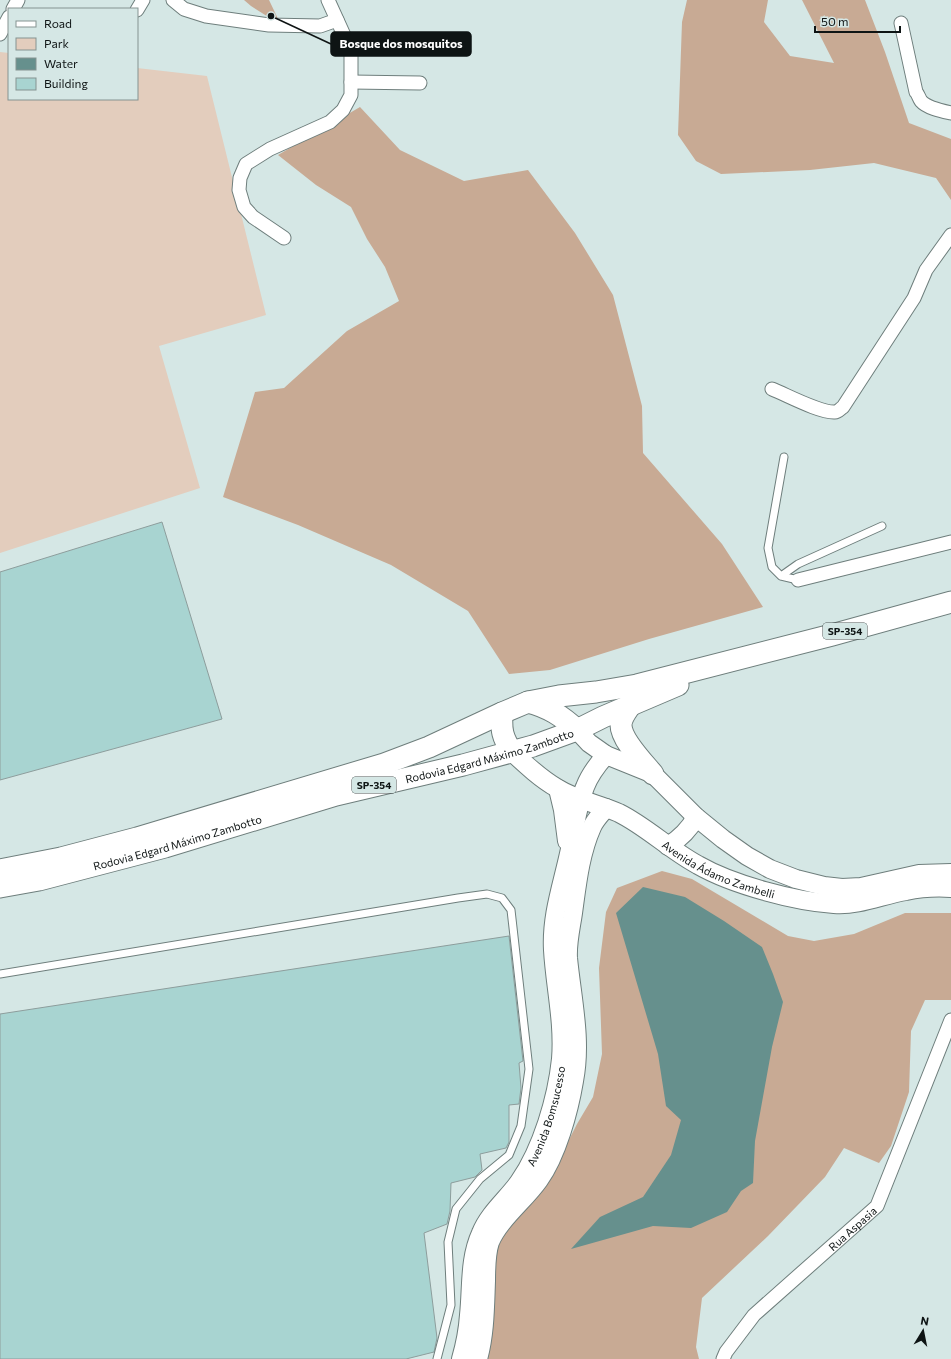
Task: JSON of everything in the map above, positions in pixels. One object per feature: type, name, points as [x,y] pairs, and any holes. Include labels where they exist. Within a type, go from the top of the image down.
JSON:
[{"type":"main road","name":"Rodovia Edgard Máximo Zambotto","points":[[0,870],[61,858],[130,840],[384,764],[429,747],[528,702],[559,696],[617,689],[738,660],[951,602]]},
{"type":"main road","name":"Rodovia Edgard Máximo Zambotto","points":[[0,887],[39,880],[150,851],[336,795],[512,752],[546,742],[738,660]]},
{"type":"main road","points":[[528,702],[541,705],[552,711],[569,722],[577,730]]},
{"type":"main road","points":[[630,706],[623,717],[621,725],[622,732],[633,749],[653,774]]},
{"type":"main road","points":[[502,713],[502,732],[512,752]]},
{"type":"street","points":[[173,0],[184,8],[206,16],[269,25],[320,26],[337,20]]},
{"type":"street","points":[[284,238],[253,217],[244,207],[239,190],[240,178],[246,164],[270,149],[330,122],[343,110],[351,95],[351,53],[328,0]]},
{"type":"street","points":[[0,34],[8,19]]},
{"type":"street","points":[[901,23],[916,92],[921,101],[942,112],[951,113]]},
{"type":"street","points":[[351,82],[420,83]]},
{"type":"street","points":[[772,389],[821,410],[835,412],[843,407],[914,298],[926,270],[951,235]]},
{"type":"street","points":[[798,580],[951,542]]},
{"type":"street","name":"Avenida Ádamo Zambelli","points":[[577,730],[589,743],[606,755],[653,774],[696,817],[747,856],[770,869],[796,879],[824,886],[842,888],[861,887],[919,874],[951,873]]},
{"type":"street","name":"Avenida Ádamo Zambelli","points":[[512,752],[558,789],[620,814],[636,823],[698,865],[718,875],[748,886],[807,900],[835,904],[852,904],[924,888],[951,888]]},
{"type":"street","name":"Avenida Bomsucesso","points":[[461,1359],[469,1315],[471,1269],[475,1248],[481,1232],[492,1215],[519,1182],[530,1164],[540,1141],[558,1084],[562,1037],[553,950],[553,930],[580,799],[590,774],[606,755]]},
{"type":"street","points":[[558,789],[566,823],[568,857]]},
{"type":"street","name":"Avenida Bomsucesso","points":[[478,1359],[483,1333],[487,1266],[490,1243],[496,1231],[529,1193],[547,1167],[565,1119],[574,1080],[577,1034],[568,956],[570,932],[579,873],[592,828],[596,820],[606,808]]},
{"type":"street","points":[[668,846],[684,835],[696,817]]},
{"type":"street","name":"Rua Aspasia","points":[[723,1359],[726,1352],[754,1315],[877,1206],[951,1020]]},
{"type":"lane","points":[[784,456],[768,548],[772,567],[781,576],[798,580]]},
{"type":"lane","points":[[781,576],[798,564],[882,526]]},
{"type":"lane","points":[[0,974],[458,898],[486,894],[502,898],[511,910],[529,1069],[522,1126],[509,1155],[480,1179],[456,1209],[448,1242],[451,1305],[437,1359]]},
{"type":"green space","points":[[0,52],[8,53],[8,100],[138,100],[138,68],[207,76],[266,315],[159,346],[200,488],[0,553]]},
{"type":"shaded area","points":[[244,0],[269,0],[281,25],[251,6]]},
{"type":"shaded area","points":[[687,0],[768,0],[764,22],[790,56],[834,63],[802,0],[865,0],[885,52],[909,123],[951,139],[951,200],[936,178],[874,163],[810,170],[721,174],[696,161],[678,135],[682,22]]},
{"type":"shaded area","points":[[360,107],[400,150],[464,181],[528,170],[575,233],[613,295],[642,406],[643,453],[722,544],[763,607],[649,639],[550,670],[509,674],[468,611],[391,565],[298,525],[223,497],[255,392],[284,388],[347,331],[399,301],[385,267],[367,239],[351,207],[316,185],[278,155]]},
{"type":"shaded area","points":[[662,871],[692,879],[788,936],[814,941],[854,934],[905,913],[951,913],[951,1000],[925,1000],[911,1031],[909,1092],[891,1146],[879,1163],[844,1148],[825,1177],[768,1236],[702,1298],[696,1347],[699,1359],[483,1359],[496,1246],[513,1221],[544,1189],[577,1124],[593,1097],[602,1054],[599,968],[606,912],[617,888]]},
{"type":"water","points":[[643,887],[685,897],[724,921],[762,947],[773,974],[783,1002],[772,1047],[755,1141],[753,1183],[741,1191],[727,1212],[691,1228],[653,1226],[571,1249],[600,1217],[643,1197],[671,1155],[681,1120],[666,1106],[658,1054],[616,913]]},
{"type":"building","points":[[162,522],[222,719],[0,780],[0,572]]},
{"type":"building","points":[[509,936],[523,1061],[519,1063],[521,1088],[519,1104],[509,1105],[509,1142],[506,1148],[480,1154],[482,1170],[475,1177],[451,1183],[450,1211],[447,1224],[424,1233],[437,1338],[434,1352],[406,1359],[0,1359],[0,1014]]},
{"type":"place","name":"Bosque dos mosquitos","points":[[271,16]]}]
